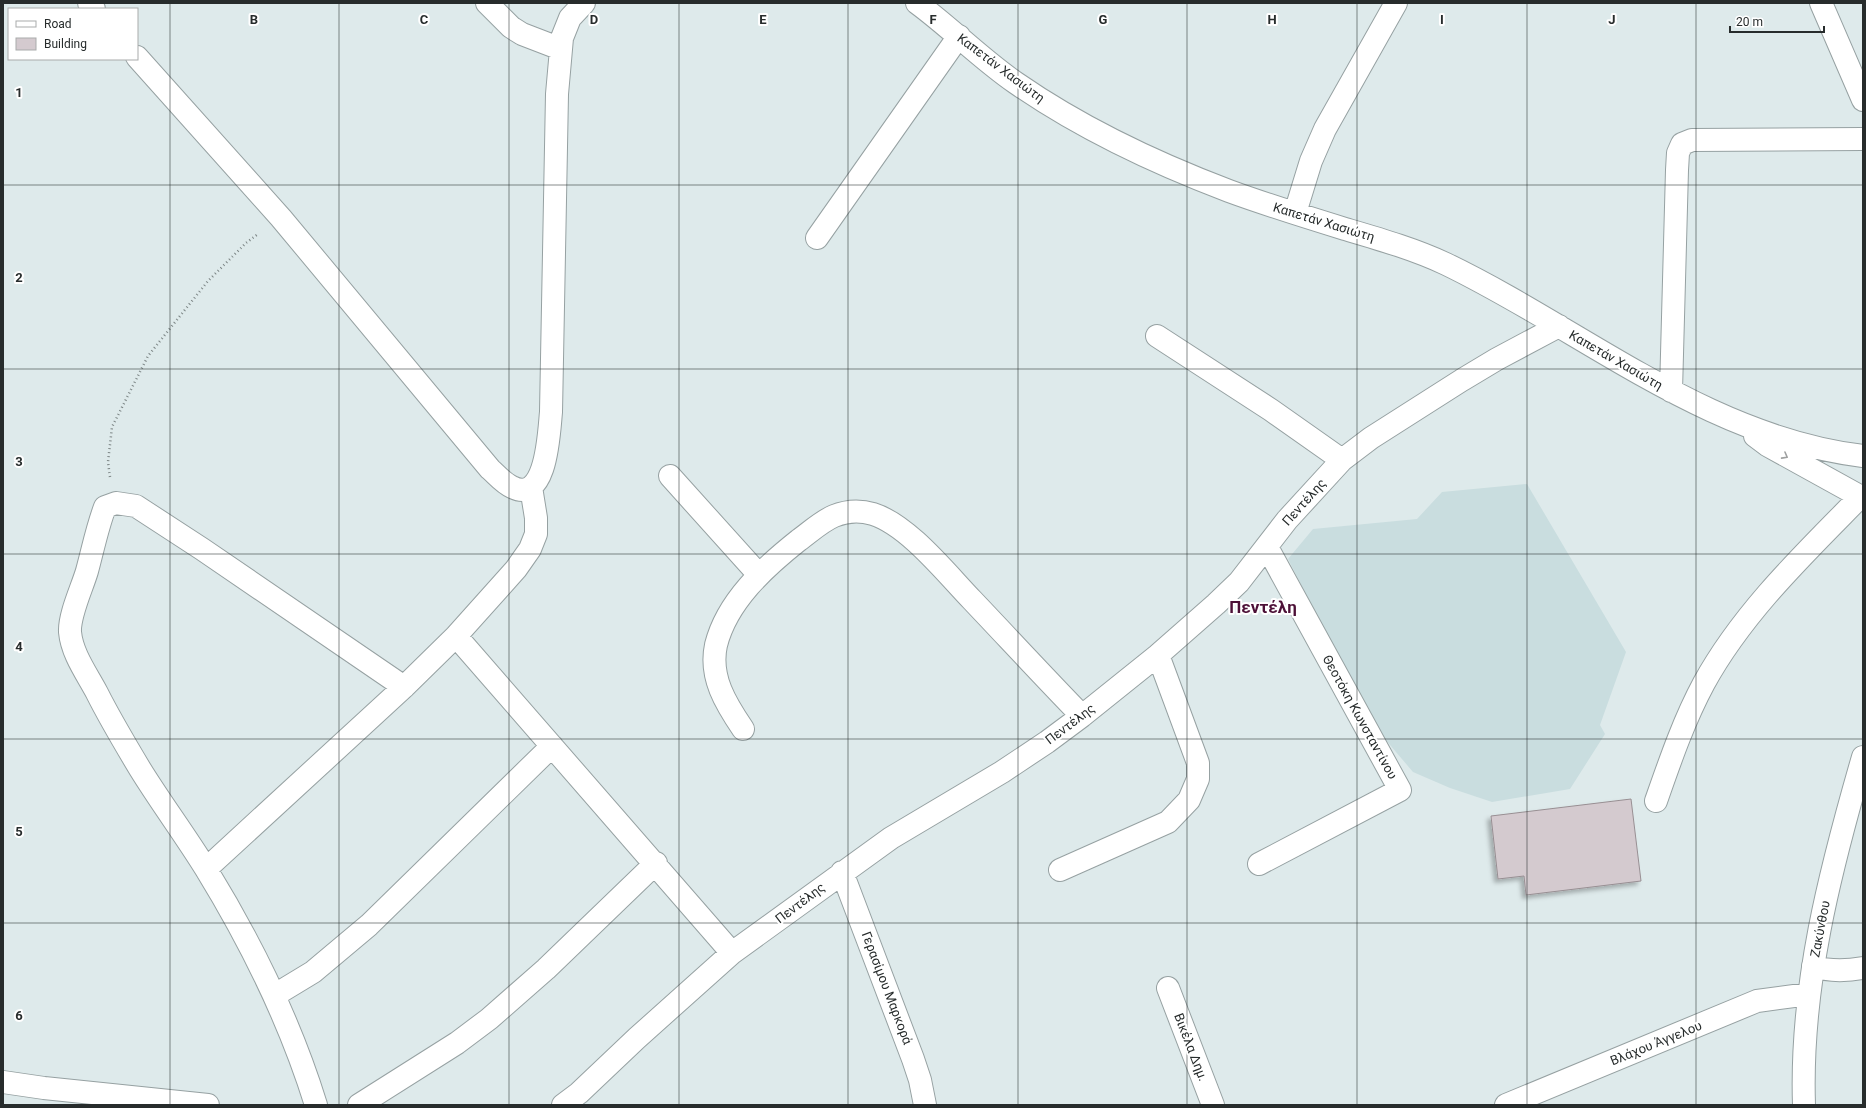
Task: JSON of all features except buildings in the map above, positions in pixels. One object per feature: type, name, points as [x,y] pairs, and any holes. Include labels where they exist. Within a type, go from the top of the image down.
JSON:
[{"type":"street","points":[[486,3],[511,27],[522,34],[561,49]]},
{"type":"street","points":[[138,58],[281,218],[490,469],[513,488],[521,489],[531,487],[537,482],[540,475],[545,458],[551,412],[556,94],[562,38],[568,23],[584,3]]},
{"type":"street","name":"Καπετάν Χασιώτη","points":[[916,3],[959,36],[1013,81],[1043,102],[1122,145],[1229,191],[1380,239],[1443,262],[1480,281],[1671,391],[1743,424],[1804,444],[1863,456]]},
{"type":"street","points":[[1295,213],[1311,161],[1326,129],[1396,3]]},
{"type":"street","points":[[1821,3],[1863,100]]},
{"type":"street","points":[[817,238],[959,36]]},
{"type":"street","points":[[1671,391],[1677,170],[1678,153],[1682,144],[1692,140],[1863,139]]},
{"type":"street","name":"Πεντέλης","points":[[563,1105],[579,1093],[637,1038],[732,953],[891,838],[1002,772],[1082,716],[1158,655],[1239,582],[1287,520],[1342,460],[1371,438],[1450,388],[1497,359],[1559,326]]},
{"type":"street","points":[[1156,336],[1271,410],[1342,460]]},
{"type":"street","name":"Καπετάν Χασιώτη","points":[[1743,424],[1752,434],[1767,445],[1861,498]]},
{"type":"street","points":[[670,476],[759,575]]},
{"type":"street","points":[[206,869],[404,687],[456,636],[516,569],[534,543],[536,534],[531,487]]},
{"type":"street","points":[[1656,801],[1688,716],[1704,682],[1720,658],[1743,625],[1774,587],[1861,498]]},
{"type":"street","points":[[316,1105],[298,1050],[275,995],[250,944],[206,869],[140,769],[109,717],[72,644],[70,630],[74,613],[87,570],[97,528],[105,507],[116,503],[136,506],[202,549],[404,687]]},
{"type":"street","points":[[743,729],[728,708],[718,684],[716,668],[716,646],[721,630],[733,608],[759,575],[810,531],[833,517],[843,513],[862,511],[884,518],[919,545],[1082,716]]},
{"type":"street","name":"Θεοτόκη Κωνσταντίνου","points":[[1259,864],[1400,790],[1267,546]]},
{"type":"street","points":[[456,636],[732,953]]},
{"type":"street","points":[[1060,870],[1168,822],[1189,800],[1198,779],[1198,763],[1158,655]]},
{"type":"street","points":[[275,995],[314,972],[369,925],[552,746]]},
{"type":"street","name":"Ζακύνθου","points":[[1804,1105],[1803,1061],[1813,966],[1832,871],[1863,757]]},
{"type":"street","points":[[359,1105],[457,1043],[489,1019],[546,968],[656,864]]},
{"type":"street","name":"Γερασίμου Μαρκορά","points":[[842,872],[913,1059],[920,1080],[925,1105]]},
{"type":"street","points":[[1813,966],[1824,970],[1846,971],[1863,968]]},
{"type":"street","name":"Βικέλα Δημ.","points":[[1168,988],[1214,1105]]},
{"type":"street","name":"Βλάχου Άγγελου","points":[[1506,1105],[1757,1001],[1809,994]]},
{"type":"street","points":[[3,1082],[44,1088],[208,1105]]},
{"type":"path","points":[[116,503],[110,483],[108,462],[112,427],[148,356],[208,281],[246,243],[281,218]]},
{"type":"shaded area","points":[[1527,484],[1626,652],[1600,725],[1605,734],[1570,789],[1492,802],[1450,788],[1413,772],[1373,725],[1288,559],[1313,529],[1417,519],[1442,492]]},
{"type":"district","name":"Πεντέλη","points":[[1263,607]]}]
